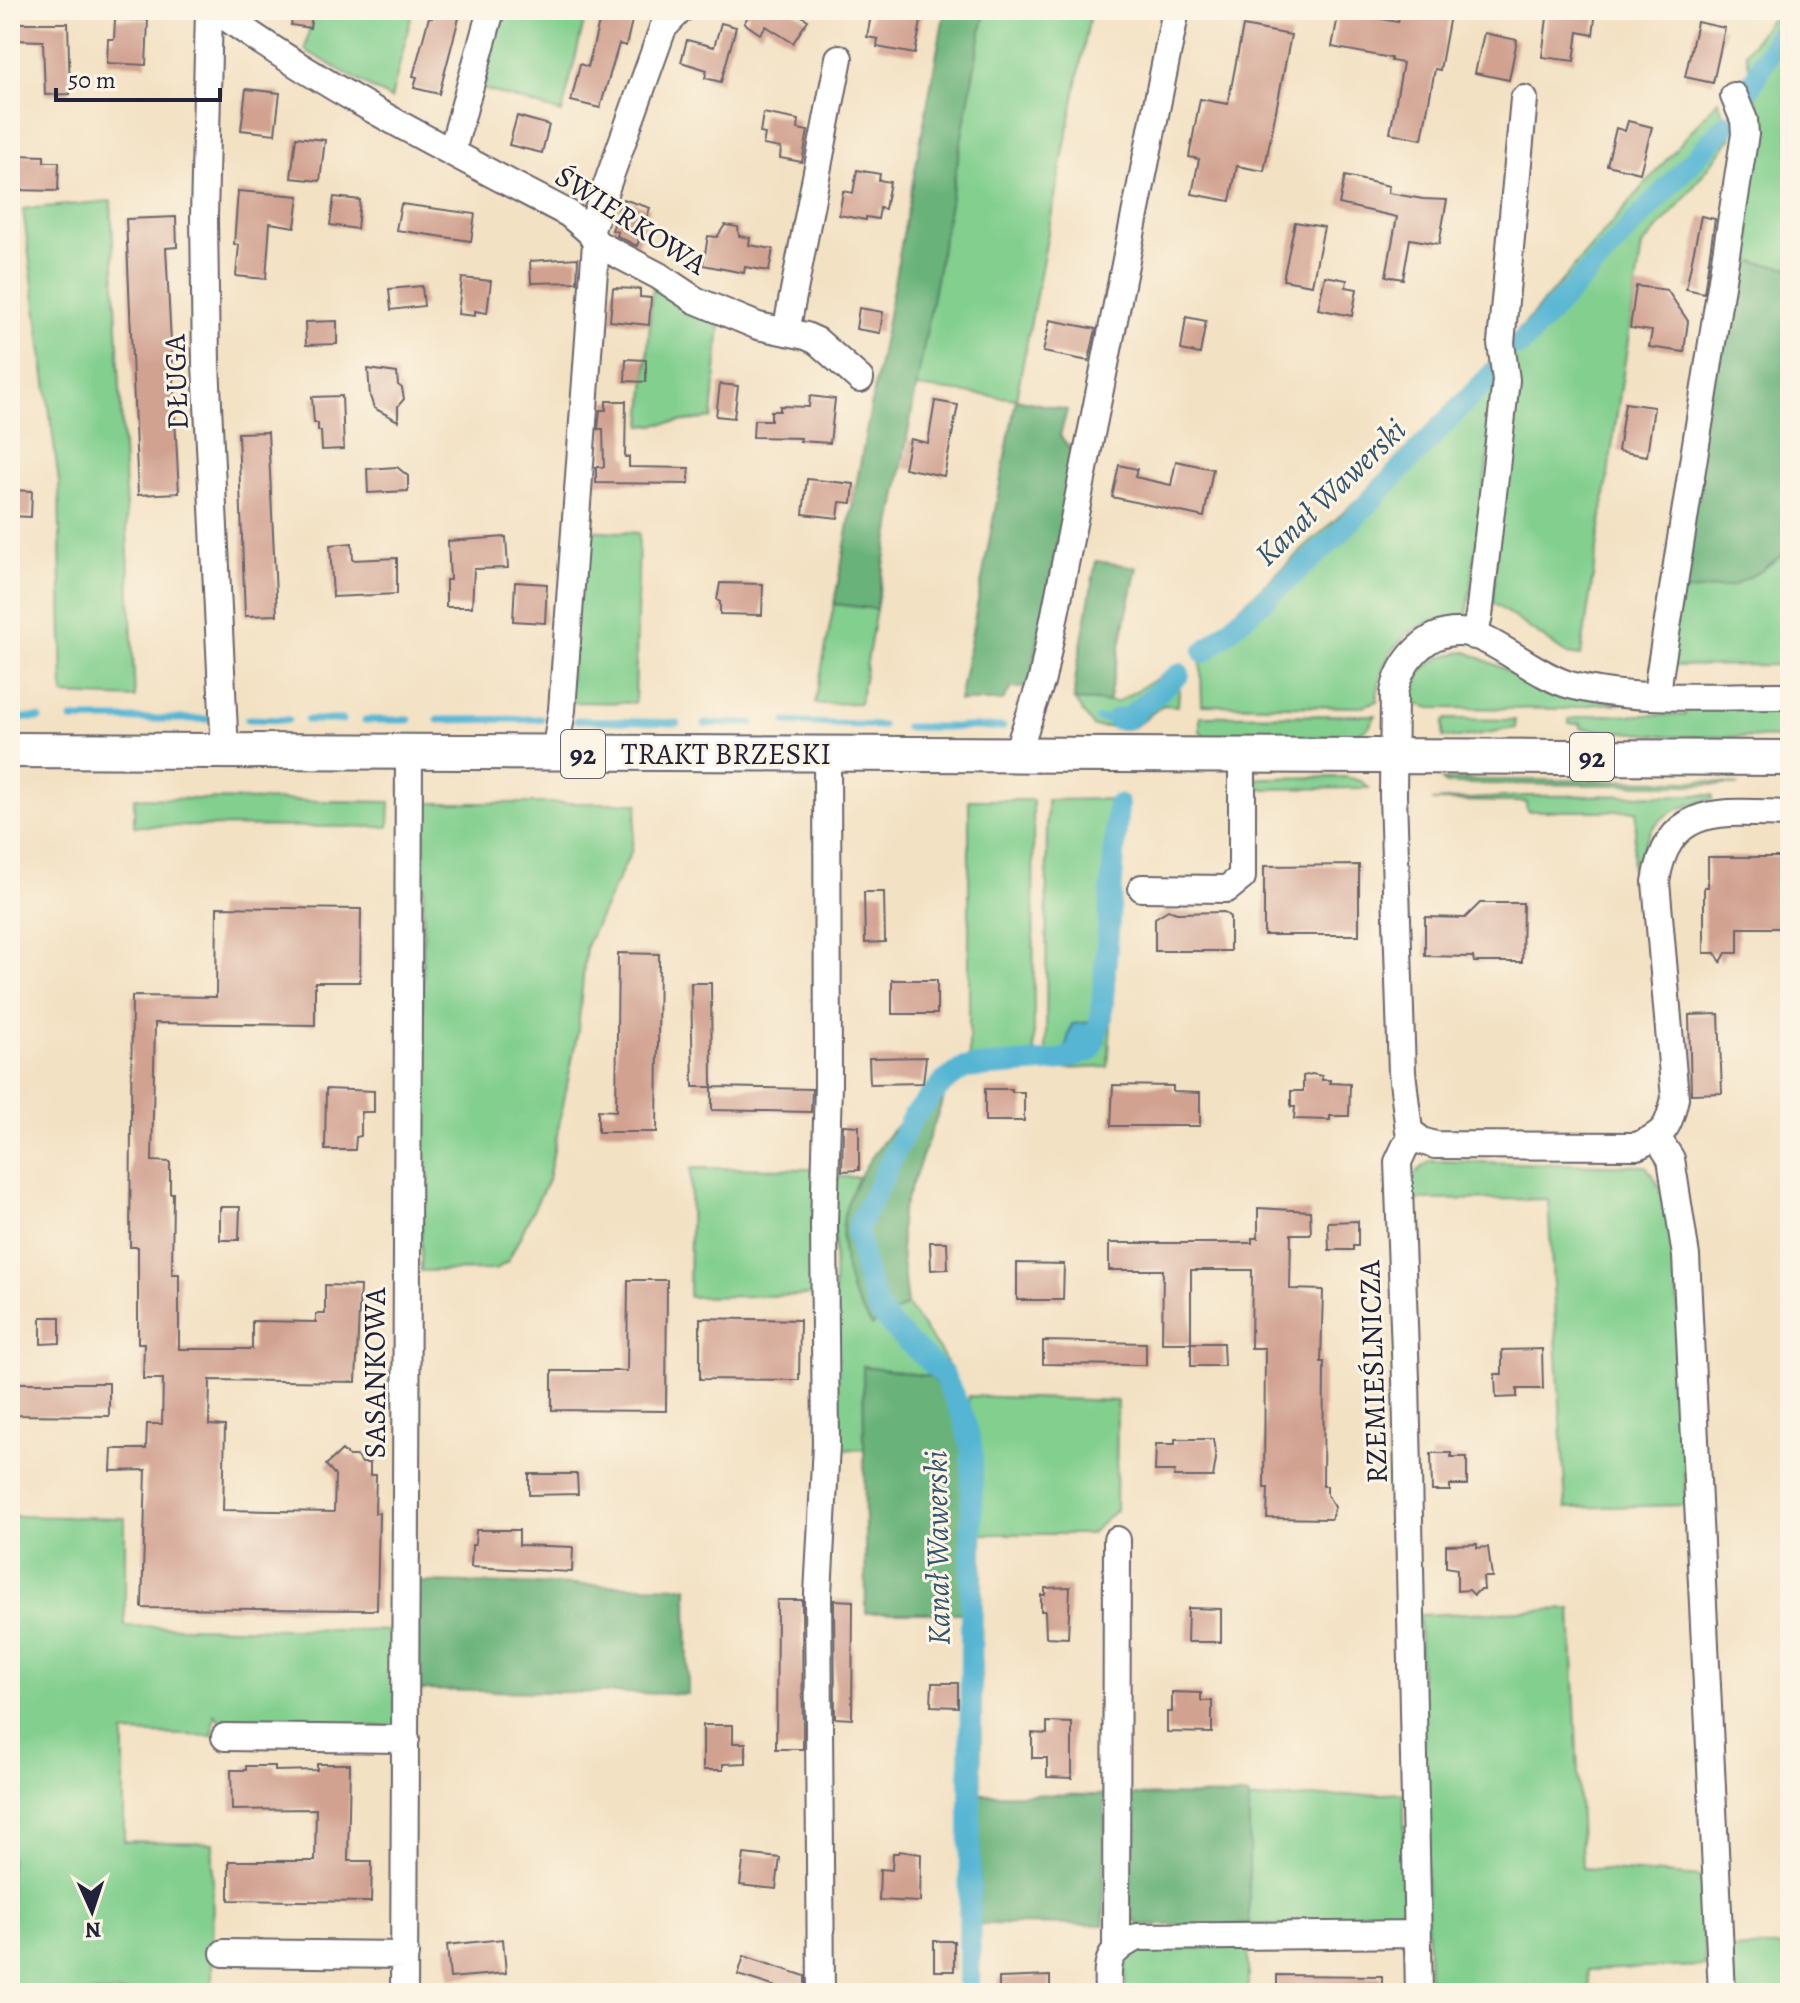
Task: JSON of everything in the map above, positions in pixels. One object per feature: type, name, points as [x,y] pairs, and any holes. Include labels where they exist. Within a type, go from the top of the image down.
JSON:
[{"type":"main road","name":"TRAKT BRZESKI","points":[[10,750],[1790,758]]},
{"type":"street","name":"DŁUGA","points":[[209,10],[204,217],[206,364],[225,752]]},
{"type":"street","name":"ŚWIERKOWA","points":[[216,10],[300,67],[569,214],[593,237],[727,315],[817,341],[860,379]]},
{"type":"street","points":[[452,151],[491,10]]},
{"type":"street","points":[[555,754],[562,710],[593,237],[663,28],[680,10]]},
{"type":"street","points":[[1017,753],[1042,679],[1176,10]]},
{"type":"street","points":[[786,332],[839,58]]},
{"type":"street","points":[[1474,636],[1479,616],[1506,380],[1501,343],[1524,99]]},
{"type":"street","points":[[1658,695],[1745,134],[1739,108]]},
{"type":"street","points":[[1790,696],[1602,693],[1566,684],[1462,632],[1433,639],[1404,663],[1394,693],[1393,758],[1402,1072],[1409,1131],[1422,1141],[1435,1145],[1637,1146],[1657,1137],[1669,1125],[1675,1098],[1656,882],[1663,851],[1681,828],[1704,815],[1790,814]]},
{"type":"street","name":"SASANKOWA","points":[[404,1993],[409,753]]},
{"type":"street","points":[[821,1993],[818,1594],[826,1445],[827,754]]},
{"type":"street","points":[[1142,888],[1227,889],[1242,877],[1242,756]]},
{"type":"street","name":"RZEMIEŚLNICZA","points":[[1415,1136],[1398,1162],[1419,1993]]},
{"type":"street","points":[[1657,1137],[1671,1159],[1686,1256],[1722,1993]]},
{"type":"street","points":[[1108,1993],[1107,1963],[1116,1948],[1117,1540]]},
{"type":"street","points":[[225,1737],[406,1739]]},
{"type":"street","points":[[1116,1948],[1137,1937],[1417,1934]]},
{"type":"street","points":[[224,1953],[405,1955]]},
{"type":"green space","points":[[313,10],[413,10],[391,99],[305,50]]},
{"type":"green space","points":[[503,10],[536,10],[584,22],[562,113],[483,89]]},
{"type":"green space","points":[[945,10],[985,10],[876,609],[834,604]]},
{"type":"green space","points":[[985,10],[1091,10],[1016,399],[915,387]]},
{"type":"green space","points":[[1777,10],[1790,10],[1790,268],[1729,258],[1757,102],[1746,52]]},
{"type":"green space","points":[[1718,100],[1732,137],[1680,204],[1642,246],[1581,656],[1567,654],[1493,603],[1509,342]]},
{"type":"green space","points":[[111,201],[135,698],[63,695],[59,482],[23,209]]},
{"type":"green space","points":[[1729,258],[1790,268],[1790,548],[1761,571],[1733,586],[1664,594]]},
{"type":"green space","points":[[653,284],[720,324],[712,418],[642,426]]},
{"type":"green space","points":[[1493,359],[1497,388],[1467,616],[1431,622],[1403,638],[1385,665],[1377,701],[1360,707],[1202,705],[1200,644],[1359,498]]},
{"type":"green space","points":[[1016,399],[1067,410],[1060,436],[1076,455],[1030,681],[1024,688],[1011,688],[1003,701],[959,701]]},
{"type":"green space","points":[[582,530],[639,533],[635,703],[568,702]]},
{"type":"green space","points":[[1790,548],[1790,665],[1652,666],[1664,594],[1761,571]]},
{"type":"green space","points":[[1096,561],[1137,567],[1108,702],[1074,700]]},
{"type":"green space","points":[[834,604],[876,609],[860,703],[815,704]]},
{"type":"green space","points":[[1467,652],[1535,683],[1622,704],[1564,709],[1431,708],[1412,703],[1417,681],[1428,666],[1445,656]]},
{"type":"green space","points":[[1181,664],[1178,706],[1163,705],[1134,727],[1094,727],[1074,700],[1117,702]]},
{"type":"green space","points":[[1686,706],[1790,707],[1790,738],[1669,736],[1581,728],[1581,724],[1569,723],[1569,719],[1597,715],[1685,715]]},
{"type":"green space","points":[[1376,715],[1369,727],[1353,736],[1208,739],[1200,731],[1200,716]]},
{"type":"green space","points":[[1446,719],[1515,720],[1516,728],[1458,738],[1443,737]]},
{"type":"green space","points":[[1346,777],[1361,781],[1369,788],[1265,789],[1252,785],[1256,779],[1264,778]]},
{"type":"green space","points":[[1442,780],[1704,781],[1739,785],[1446,784]]},
{"type":"green space","points":[[1713,795],[1713,799],[1675,810],[1653,828],[1642,854],[1635,892],[1632,866],[1637,811],[1527,811],[1526,802],[1432,801],[1528,796]]},
{"type":"green space","points":[[134,798],[390,802],[389,827],[134,826]]},
{"type":"green space","points":[[1127,799],[1108,1067],[968,1073],[948,1086],[943,1077],[959,1061],[969,1060],[969,800],[1033,800],[1034,1058],[1046,1057],[1047,800]]},
{"type":"green space","points":[[424,803],[638,803],[631,852],[586,946],[578,1030],[548,1180],[508,1261],[495,1270],[421,1271]]},
{"type":"green space","points":[[943,1077],[948,1086],[901,1214],[907,1305],[872,1326],[855,1299],[849,1280],[843,1243],[844,1216],[859,1177],[884,1140]]},
{"type":"green space","points":[[1431,1161],[1646,1166],[1674,1208],[1686,1505],[1566,1508],[1548,1199],[1409,1200],[1413,1177]]},
{"type":"green space","points":[[691,1168],[819,1169],[820,1295],[689,1297]]},
{"type":"green space","points":[[834,1177],[860,1177],[844,1215],[851,1291],[872,1326],[907,1305],[942,1354],[968,1404],[969,1396],[1117,1401],[1116,1510],[1090,1534],[982,1534],[979,1993],[959,1993],[965,1446],[959,1419],[864,1366],[864,1449],[835,1450]]},
{"type":"green space","points":[[863,1366],[932,1377],[959,1419],[965,1446],[963,1613],[866,1613]]},
{"type":"green space","points":[[10,1516],[125,1518],[125,1626],[395,1631],[396,1727],[222,1723],[214,1714],[213,1736],[124,1733],[124,1841],[213,1843],[212,1993],[10,1993]]},
{"type":"green space","points":[[417,1582],[687,1587],[688,1694],[416,1690]]},
{"type":"green space","points":[[1571,1609],[1582,1868],[1701,1877],[1705,1966],[1588,1970],[1590,1993],[1429,1993],[1419,1615]]},
{"type":"green space","points":[[1404,1793],[1404,1904],[1397,1918],[1385,1925],[1249,1925],[1248,1800]]},
{"type":"green space","points":[[980,1794],[1105,1795],[1104,1925],[979,1924]]},
{"type":"green space","points":[[1126,1795],[1249,1796],[1249,1925],[1139,1925],[1123,1909]]},
{"type":"green space","points":[[1790,1946],[1790,1993],[1733,1993],[1731,1949]]},
{"type":"green space","points":[[1248,1947],[1248,1993],[1125,1993],[1126,1961],[1141,1949]]},
{"type":"water","points":[[1102,1021],[1105,1042],[1080,1055],[1065,1049],[1072,1024]]},
{"type":"building","points":[[294,10],[313,10],[310,28],[291,25]]},
{"type":"building","points":[[434,10],[460,14],[439,94],[414,88],[417,77],[413,76],[429,17],[432,18]]},
{"type":"building","points":[[602,10],[634,12],[626,46],[619,44],[600,108],[571,101],[580,64],[588,67]]},
{"type":"building","points":[[742,10],[792,10],[808,20],[793,43],[766,26],[760,34],[744,23],[749,15]]},
{"type":"building","points":[[872,10],[923,10],[915,54],[877,47],[878,39],[867,37]]},
{"type":"building","points":[[1400,10],[1451,10],[1440,70],[1435,69],[1422,139],[1390,133],[1403,63],[1332,47],[1339,11],[1398,22]]},
{"type":"building","points":[[1548,10],[1596,10],[1593,35],[1578,32],[1574,61],[1542,57]]},
{"type":"building","points":[[115,19],[148,20],[146,65],[107,63],[108,39],[114,39]]},
{"type":"building","points":[[1697,22],[1725,28],[1713,83],[1685,77]]},
{"type":"building","points":[[10,23],[68,23],[70,94],[45,95],[43,41],[10,40]]},
{"type":"building","points":[[721,23],[736,27],[721,82],[705,78],[707,70],[681,62],[687,40],[714,47]]},
{"type":"building","points":[[1243,26],[1291,35],[1264,171],[1237,166],[1230,201],[1192,194],[1199,159],[1189,157],[1200,99],[1228,104]]},
{"type":"building","points":[[1484,33],[1517,40],[1509,80],[1475,73]]},
{"type":"building","points":[[246,89],[280,93],[275,134],[241,130]]},
{"type":"building","points":[[763,113],[799,120],[798,129],[808,131],[802,162],[780,158],[781,148],[763,145],[765,134],[760,133]]},
{"type":"building","points":[[517,116],[549,125],[542,153],[509,145]]},
{"type":"building","points":[[1628,121],[1652,127],[1640,173],[1607,165],[1616,128],[1625,131]]},
{"type":"building","points":[[296,137],[325,140],[320,181],[291,178]]},
{"type":"building","points":[[15,155],[44,156],[44,162],[59,162],[58,191],[13,190]]},
{"type":"building","points":[[857,170],[880,174],[879,180],[890,182],[885,209],[880,208],[878,219],[839,215],[843,191],[853,193]]},
{"type":"building","points":[[1345,176],[1389,186],[1388,193],[1447,200],[1439,244],[1410,239],[1403,279],[1386,276],[1397,217],[1339,204]]},
{"type":"building","points":[[238,191],[299,196],[295,227],[270,223],[266,279],[236,276],[239,245],[234,244]]},
{"type":"building","points":[[334,197],[360,200],[357,229],[330,225]]},
{"type":"building","points":[[623,199],[650,208],[637,246],[612,230]]},
{"type":"building","points":[[401,204],[475,214],[471,241],[396,230]]},
{"type":"building","points":[[1701,216],[1715,219],[1704,293],[1686,289]]},
{"type":"building","points":[[176,217],[177,247],[166,248],[179,493],[138,495],[126,219]]},
{"type":"building","points":[[1295,222],[1324,227],[1312,285],[1283,280]]},
{"type":"building","points":[[725,225],[738,227],[739,236],[750,238],[749,245],[773,249],[769,271],[745,267],[744,273],[703,265],[708,236],[717,237]]},
{"type":"building","points":[[578,258],[577,282],[531,283],[530,261]]},
{"type":"building","points":[[1325,276],[1347,280],[1346,287],[1357,289],[1352,316],[1318,309]]},
{"type":"building","points":[[462,278],[491,281],[487,313],[475,311],[475,316],[458,314]]},
{"type":"building","points":[[422,286],[424,306],[391,310],[389,289]]},
{"type":"building","points":[[1636,286],[1667,290],[1688,321],[1684,352],[1649,347],[1652,331],[1630,328]]},
{"type":"building","points":[[613,288],[640,289],[640,297],[651,298],[649,325],[610,321]]},
{"type":"building","points":[[859,308],[883,312],[880,333],[856,329]]},
{"type":"building","points":[[1186,317],[1206,321],[1200,354],[1181,350]]},
{"type":"building","points":[[1050,320],[1096,329],[1089,361],[1043,352]]},
{"type":"building","points":[[337,321],[337,344],[306,345],[305,322]]},
{"type":"building","points":[[626,359],[646,360],[646,382],[625,381]]},
{"type":"building","points":[[368,369],[397,373],[404,399],[398,406],[398,421],[374,408]]},
{"type":"building","points":[[720,384],[738,386],[734,418],[716,416]]},
{"type":"building","points":[[342,396],[344,449],[322,450],[321,431],[318,431],[318,423],[314,423],[312,397]]},
{"type":"building","points":[[810,396],[835,399],[830,443],[800,441],[801,438],[753,437],[754,420],[771,420],[771,411],[780,411],[780,406],[809,407]]},
{"type":"building","points":[[606,401],[626,401],[625,457],[629,457],[629,467],[689,468],[689,484],[596,483],[596,467],[604,467],[603,429],[598,429],[600,410],[606,410]]},
{"type":"building","points":[[935,401],[958,405],[944,476],[904,468],[910,439],[928,443]]},
{"type":"building","points":[[1625,403],[1654,407],[1647,456],[1618,451]]},
{"type":"building","points":[[268,432],[277,615],[245,616],[238,433]]},
{"type":"building","points":[[1176,461],[1213,469],[1204,517],[1112,497],[1119,465],[1137,469],[1135,477],[1171,485]]},
{"type":"building","points":[[397,467],[408,476],[408,491],[368,493],[367,469]]},
{"type":"building","points":[[807,479],[854,484],[852,503],[840,502],[838,518],[803,514]]},
{"type":"building","points":[[10,490],[32,491],[31,517],[10,516]]},
{"type":"building","points":[[506,537],[508,568],[474,569],[472,607],[446,607],[446,580],[450,580],[448,541]]},
{"type":"building","points":[[352,543],[353,560],[397,558],[397,594],[333,597],[330,545]]},
{"type":"building","points":[[515,582],[547,584],[545,623],[513,621]]},
{"type":"building","points":[[720,583],[763,584],[762,615],[720,614],[720,602],[717,600]]},
{"type":"building","points":[[1708,857],[1790,857],[1790,928],[1738,928],[1738,953],[1726,953],[1721,962],[1715,953],[1704,953],[1704,887],[1708,887]]},
{"type":"building","points":[[1359,865],[1359,935],[1264,935],[1264,866]]},
{"type":"building","points":[[864,892],[884,892],[885,942],[865,943]]},
{"type":"building","points":[[1480,903],[1523,903],[1522,962],[1474,962],[1473,957],[1425,956],[1425,917],[1465,918]]},
{"type":"building","points":[[217,907],[361,909],[360,982],[315,982],[315,1025],[155,1023],[152,1161],[170,1162],[170,1193],[173,1193],[172,1274],[179,1274],[179,1349],[252,1349],[252,1321],[316,1322],[316,1314],[325,1314],[325,1285],[360,1286],[356,1382],[210,1380],[209,1425],[225,1426],[223,1510],[334,1512],[335,1475],[326,1465],[342,1450],[348,1456],[356,1456],[362,1463],[370,1463],[370,1475],[376,1475],[375,1513],[379,1513],[377,1610],[142,1608],[146,1470],[111,1471],[112,1449],[146,1449],[147,1424],[162,1424],[163,1379],[143,1379],[144,1343],[138,1343],[138,1247],[130,1247],[132,996],[216,997]]},
{"type":"building","points":[[1168,910],[1177,913],[1224,912],[1230,917],[1230,951],[1155,951],[1155,918]]},
{"type":"building","points":[[618,953],[659,954],[657,1132],[598,1132],[598,1110],[616,1111]]},
{"type":"building","points":[[892,980],[937,980],[937,1014],[892,1014]]},
{"type":"building","points":[[691,983],[711,983],[712,1087],[693,1087]]},
{"type":"building","points":[[1719,1014],[1722,1093],[1691,1094],[1689,1015]]},
{"type":"building","points":[[926,1057],[923,1083],[870,1084],[869,1058]]},
{"type":"building","points":[[1303,1076],[1322,1076],[1322,1080],[1330,1080],[1330,1083],[1350,1084],[1349,1116],[1330,1116],[1330,1120],[1294,1119],[1291,1091],[1303,1091]]},
{"type":"building","points":[[1113,1085],[1173,1086],[1173,1092],[1200,1093],[1200,1126],[1111,1126]]},
{"type":"building","points":[[712,1087],[812,1089],[811,1112],[712,1110]]},
{"type":"building","points":[[326,1089],[374,1091],[374,1112],[361,1112],[361,1136],[356,1137],[355,1150],[325,1150]]},
{"type":"building","points":[[985,1089],[1024,1092],[1024,1121],[985,1121]]},
{"type":"building","points":[[843,1125],[859,1126],[859,1170],[842,1171]]},
{"type":"building","points":[[220,1207],[240,1207],[239,1240],[220,1240]]},
{"type":"building","points":[[1258,1208],[1310,1211],[1311,1234],[1291,1234],[1290,1289],[1323,1290],[1323,1486],[1327,1486],[1327,1495],[1335,1507],[1331,1519],[1267,1518],[1268,1488],[1264,1488],[1265,1348],[1251,1348],[1252,1270],[1191,1270],[1191,1343],[1162,1343],[1163,1270],[1109,1270],[1109,1243],[1252,1243],[1252,1238],[1258,1238]]},
{"type":"building","points":[[1358,1221],[1358,1246],[1353,1246],[1353,1250],[1329,1250],[1328,1222]]},
{"type":"building","points":[[930,1242],[947,1242],[948,1269],[931,1270]]},
{"type":"building","points":[[1017,1263],[1064,1264],[1063,1300],[1017,1300]]},
{"type":"building","points":[[628,1280],[667,1280],[666,1411],[552,1410],[552,1371],[627,1371]]},
{"type":"building","points":[[41,1317],[60,1317],[60,1343],[41,1344]]},
{"type":"building","points":[[700,1318],[800,1320],[799,1380],[700,1379]]},
{"type":"building","points":[[1043,1341],[1146,1343],[1146,1365],[1043,1364]]},
{"type":"building","points":[[1191,1343],[1223,1343],[1224,1366],[1191,1366]]},
{"type":"building","points":[[1542,1349],[1543,1389],[1517,1389],[1517,1397],[1496,1398],[1495,1374],[1502,1374],[1502,1350]]},
{"type":"building","points":[[10,1383],[109,1383],[109,1416],[10,1415]]},
{"type":"building","points":[[1175,1439],[1213,1439],[1216,1459],[1213,1477],[1174,1477],[1175,1471],[1155,1471],[1156,1444],[1175,1444]]},
{"type":"building","points":[[1431,1453],[1467,1457],[1467,1485],[1450,1485],[1450,1491],[1432,1491]]},
{"type":"building","points":[[529,1474],[577,1474],[578,1494],[529,1495]]},
{"type":"building","points":[[476,1530],[519,1530],[519,1545],[573,1547],[572,1572],[471,1567]]},
{"type":"building","points":[[1477,1544],[1477,1548],[1488,1547],[1492,1577],[1483,1577],[1484,1590],[1474,1595],[1469,1590],[1457,1591],[1457,1569],[1446,1567],[1446,1545]]},
{"type":"building","points":[[1070,1587],[1068,1638],[1046,1637],[1041,1595],[1045,1595],[1045,1588]]},
{"type":"building","points":[[777,1600],[802,1600],[803,1749],[776,1749]]},
{"type":"building","points":[[834,1600],[853,1601],[852,1719],[835,1718]]},
{"type":"building","points":[[1188,1608],[1221,1609],[1221,1642],[1187,1642]]},
{"type":"building","points":[[932,1683],[958,1683],[958,1707],[931,1706]]},
{"type":"building","points":[[1172,1692],[1201,1693],[1201,1701],[1212,1701],[1212,1733],[1167,1732],[1167,1712],[1172,1712]]},
{"type":"building","points":[[1047,1722],[1072,1723],[1072,1778],[1047,1777],[1047,1758],[1032,1758],[1032,1733],[1047,1734]]},
{"type":"building","points":[[703,1725],[733,1725],[733,1743],[746,1743],[746,1763],[723,1764],[723,1770],[703,1770]]},
{"type":"building","points":[[317,1764],[350,1764],[348,1861],[372,1861],[371,1902],[229,1900],[229,1861],[315,1861],[316,1809],[232,1810],[231,1770],[246,1770],[246,1766],[275,1766],[275,1771],[317,1770]]},
{"type":"building","points":[[893,1853],[921,1854],[920,1902],[879,1900],[880,1869],[892,1870]]},
{"type":"building","points":[[744,1854],[780,1858],[776,1889],[740,1885]]},
{"type":"building","points":[[503,1939],[506,1973],[450,1978],[447,1945]]},
{"type":"building","points":[[934,1941],[954,1941],[954,1971],[934,1971]]},
{"type":"building","points":[[744,1956],[805,1976],[805,1993],[795,1993],[738,1975]]},
{"type":"building","points":[[1277,1975],[1382,1976],[1382,1993],[1277,1993]]},
{"type":"building","points":[[1050,1976],[1050,1993],[999,1993],[999,1978]]},
{"type":"waterway","name":"Kanał Wawerski","points":[[1750,87],[1790,16]]},
{"type":"waterway","name":"Kanał Wawerski","points":[[1520,345],[1727,124]]},
{"type":"waterway","name":"Kanał Wawerski","points":[[1204,652],[1333,540],[1494,372]]},
{"type":"waterway","name":"Kanał Wawerski","points":[[1117,719],[1127,719],[1179,674]]},
{"type":"waterway","points":[[10,718],[39,718]]},
{"type":"waterway","points":[[72,719],[207,719]]},
{"type":"waterway","points":[[248,719],[288,720]]},
{"type":"waterway","points":[[438,720],[541,719]]},
{"type":"waterway","points":[[1098,719],[1117,719]]},
{"type":"waterway","points":[[307,720],[342,720]]},
{"type":"waterway","points":[[365,720],[409,720]]},
{"type":"waterway","points":[[577,720],[677,723]]},
{"type":"waterway","points":[[786,722],[882,726]]},
{"type":"waterway","points":[[705,724],[752,723]]},
{"type":"waterway","points":[[906,727],[1003,727]]},
{"type":"waterway","name":"Kanał Wawerski","points":[[969,1993],[972,1450],[964,1418],[943,1374],[894,1329],[877,1308],[866,1275],[857,1229],[912,1118],[944,1082],[964,1068],[1056,1061],[1090,1051],[1101,1020],[1118,805]]}]
